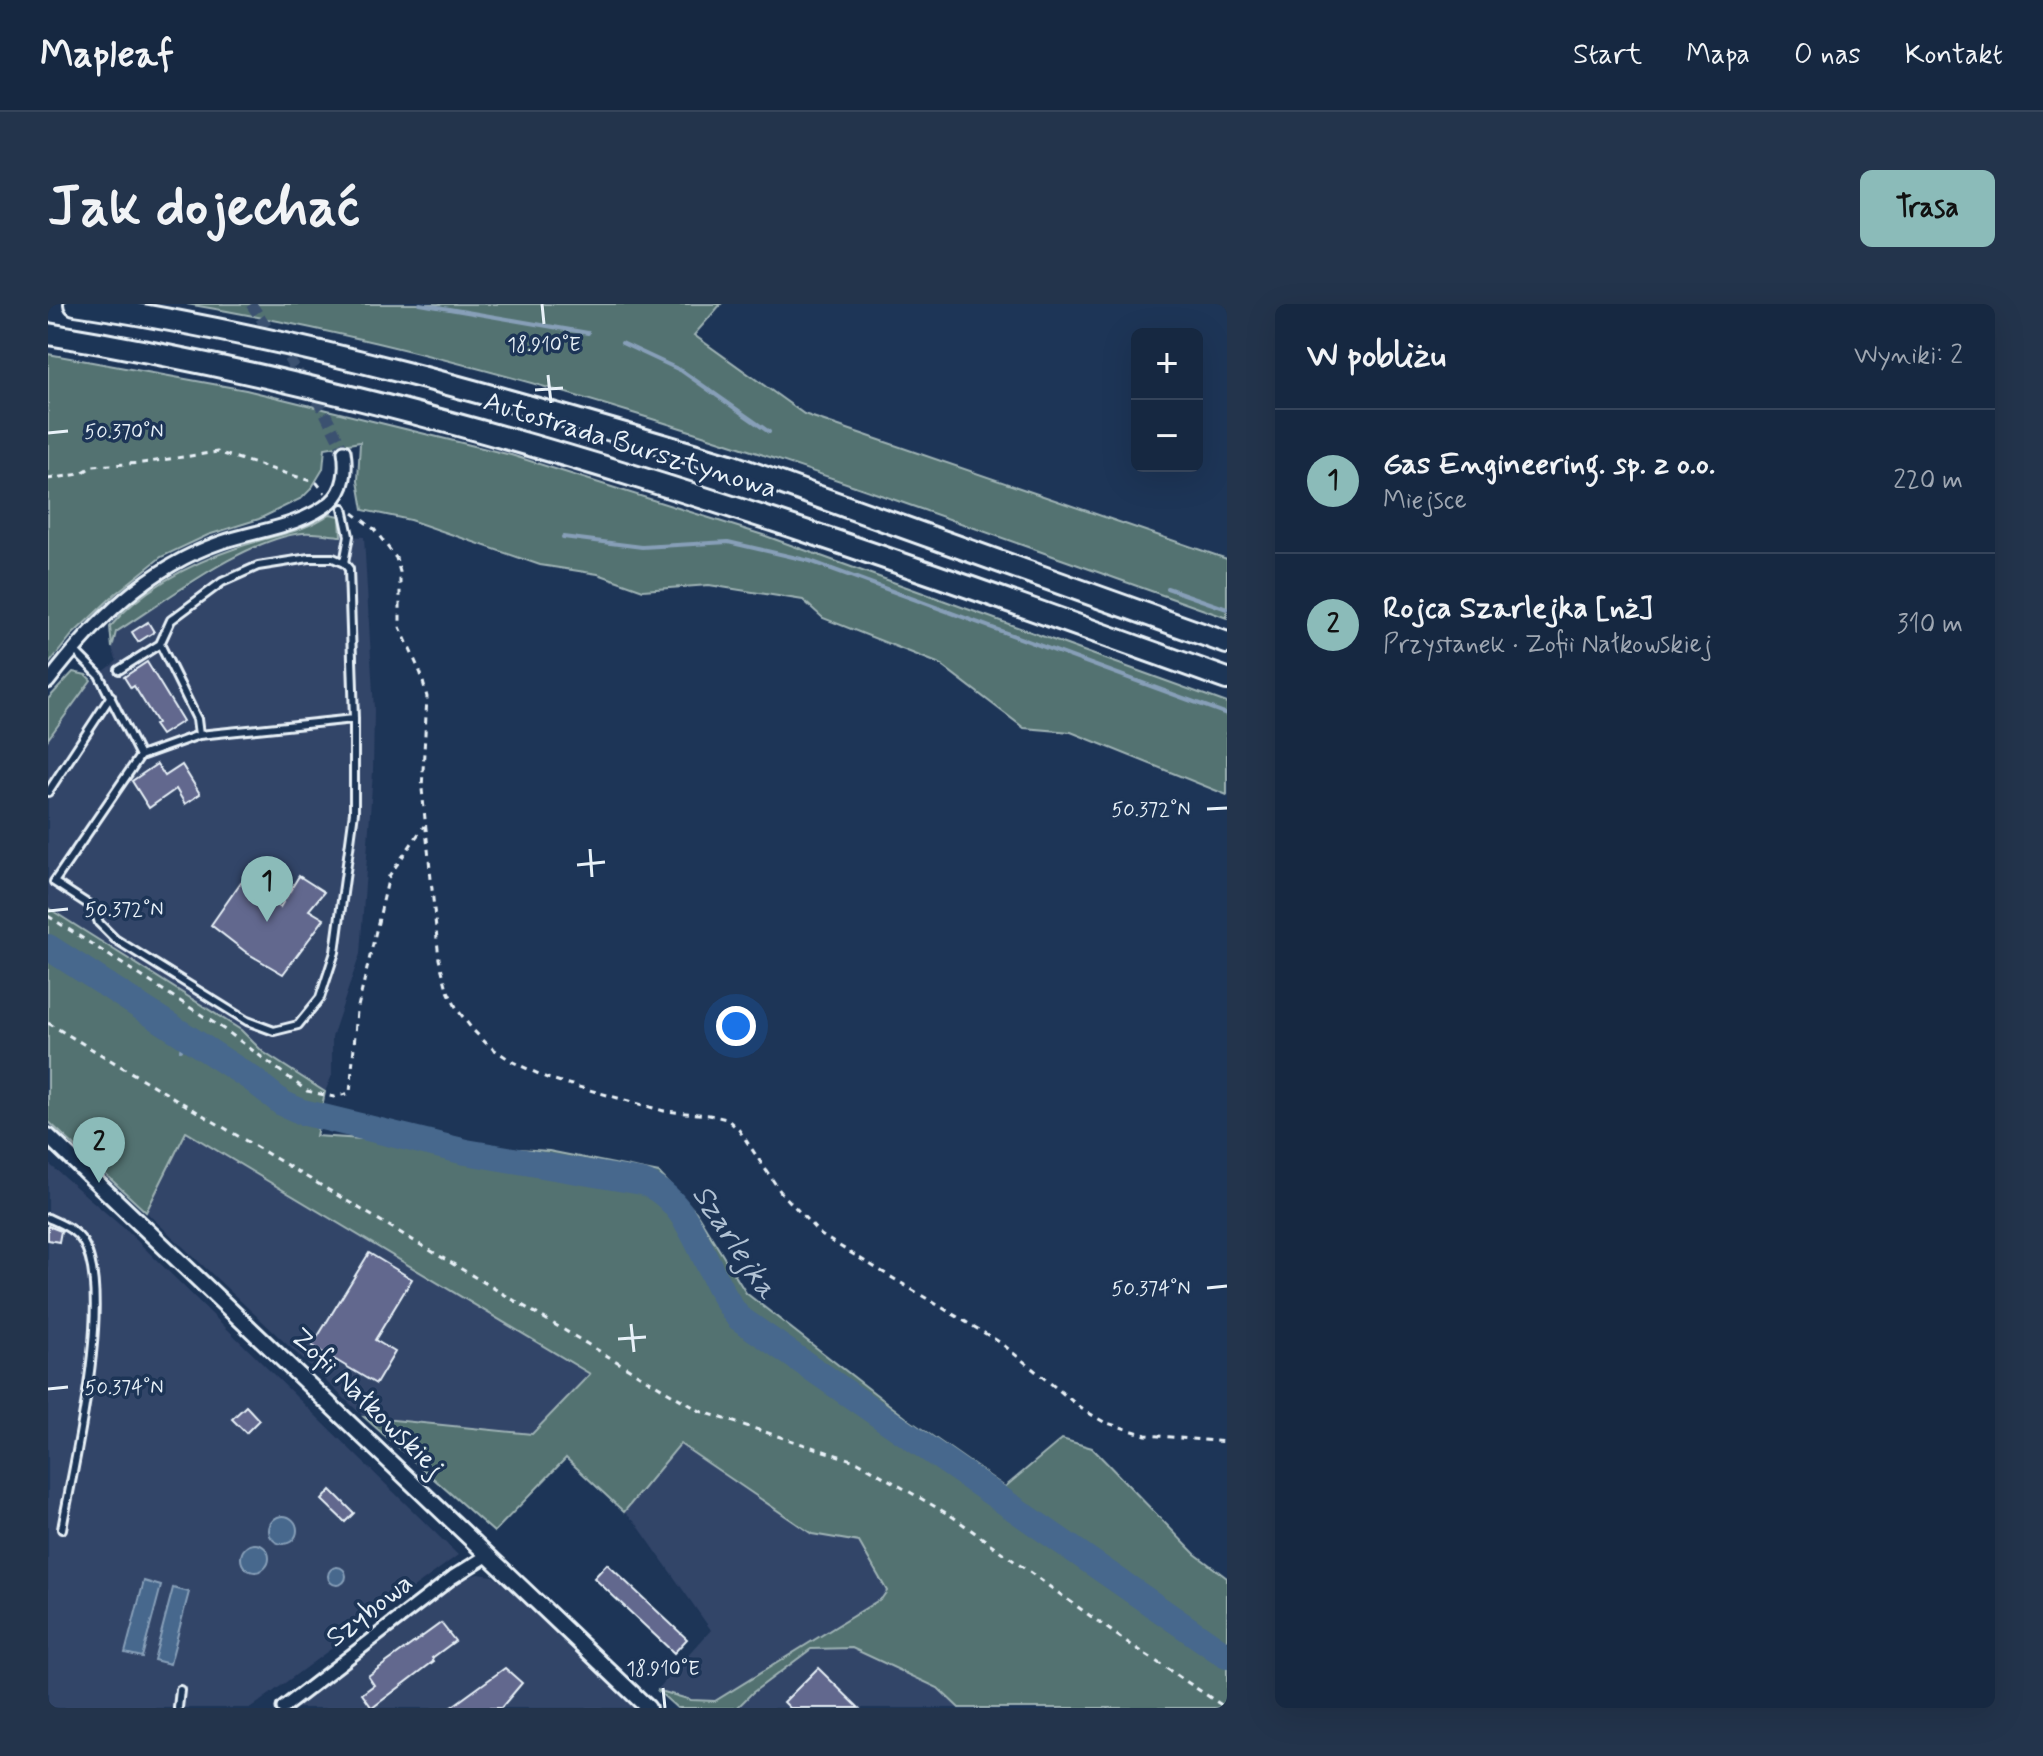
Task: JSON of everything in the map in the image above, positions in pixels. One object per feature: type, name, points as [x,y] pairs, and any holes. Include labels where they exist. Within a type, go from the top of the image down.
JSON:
[{"type":"highway","name":"Autostrada Bursztynowa","points":[[75,304],[129,312],[383,366],[646,440],[730,465],[1227,643]]},
{"type":"highway","name":"Autostrada Bursztynowa","points":[[48,334],[120,346],[356,397],[538,445],[862,548],[1227,679]]},
{"type":"street","points":[[48,682],[109,612],[158,574],[221,542],[295,522],[337,504],[345,474],[344,451]]},
{"type":"street","name":"Zofii Nałkowskiej","points":[[48,1136],[648,1708]]},
{"type":"street","name":"Szybowa","points":[[283,1708],[453,1577],[488,1555]]},
{"type":"lane","points":[[337,504],[349,536],[344,563]]},
{"type":"lane","points":[[119,670],[160,644],[171,620],[222,582],[258,566],[309,558],[333,558],[349,569],[354,719],[354,812],[335,952],[320,998],[298,1025],[274,1031],[247,1021],[115,939],[99,923],[94,908],[51,880],[140,756],[199,735],[354,719]]},
{"type":"lane","points":[[160,644],[197,719],[199,735]]},
{"type":"lane","points":[[74,650],[99,675],[140,756]]},
{"type":"lane","points":[[48,792],[111,696]]},
{"type":"lane","points":[[48,1218],[69,1228],[83,1241],[92,1263],[96,1295],[87,1384],[62,1529]]},
{"type":"lane","points":[[178,1708],[180,1690]]},
{"type":"path","points":[[48,479],[80,474],[93,466],[142,463],[217,452],[317,483],[337,504],[357,515],[374,529],[396,558],[400,572],[400,627],[421,674],[427,697],[422,789],[439,959],[447,989],[457,1009],[489,1046],[513,1062],[547,1078],[664,1111],[727,1119],[739,1130],[780,1191],[821,1235],[1001,1343],[1082,1409],[1104,1422],[1146,1435],[1227,1442]]},
{"type":"path","points":[[48,916],[228,1032],[307,1091],[334,1097],[350,1093],[357,1011],[389,876],[424,826]]},
{"type":"path","points":[[48,1023],[700,1411],[858,1462],[953,1517],[1121,1638],[1226,1708]]},
{"type":"shaded area","points":[[304,533],[364,537],[374,710],[373,772],[360,954],[332,1037],[332,1075],[325,1092],[263,1052],[241,1030],[48,908],[48,739],[85,686],[117,661],[112,648],[116,632],[225,563],[265,542]]},
{"type":"shaded area","points":[[185,1132],[590,1375],[532,1434],[364,1417],[146,1212]]},
{"type":"shaded area","points":[[48,1163],[127,1231],[458,1555],[251,1708],[48,1708]]},
{"type":"shaded area","points":[[680,1444],[812,1534],[859,1542],[887,1591],[882,1598],[715,1701],[691,1700],[657,1690],[711,1630],[636,1523],[624,1512]]},
{"type":"shaded area","points":[[283,1516],[293,1520],[297,1530],[293,1540],[283,1544],[273,1540],[269,1530],[273,1520]]},
{"type":"shaded area","points":[[255,1544],[265,1548],[269,1558],[265,1568],[255,1572],[245,1568],[241,1558],[245,1548]]},
{"type":"shaded area","points":[[337,1567],[346,1576],[337,1585],[328,1576]]},
{"type":"shaded area","points":[[478,1574],[493,1576],[518,1594],[637,1708],[296,1708],[465,1578]]},
{"type":"shaded area","points":[[144,1581],[161,1586],[142,1657],[125,1653]]},
{"type":"shaded area","points":[[173,1588],[189,1592],[170,1664],[154,1660]]},
{"type":"shaded area","points":[[853,1648],[938,1688],[959,1708],[737,1708],[811,1649]]},
{"type":"green space","points":[[187,304],[721,304],[694,335],[804,414],[1227,559],[1227,618],[842,482],[583,398],[320,330]]},
{"type":"green space","points":[[48,354],[246,390],[511,455],[763,535],[1227,703],[1227,795],[1071,732],[1024,728],[940,664],[823,618],[803,600],[709,585],[643,590],[598,574],[540,565],[410,520],[363,510],[358,481],[360,442],[325,448],[323,469],[302,498],[259,519],[208,535],[161,557],[115,594],[72,635],[48,665]]},
{"type":"green space","points":[[330,514],[340,516],[341,536],[303,533],[256,546],[206,573],[116,632],[112,648],[110,627],[138,600],[170,578],[224,552],[298,530]]},
{"type":"green space","points":[[73,672],[86,675],[91,680],[48,739],[48,699]]},
{"type":"green space","points":[[48,908],[241,1030],[263,1052],[325,1092],[316,1136],[549,1151],[659,1173],[696,1212],[746,1293],[909,1420],[1005,1487],[1062,1439],[1092,1448],[1195,1554],[1227,1578],[1227,1708],[959,1708],[938,1688],[852,1648],[811,1649],[737,1708],[677,1708],[657,1690],[691,1700],[715,1701],[882,1598],[887,1591],[859,1542],[812,1534],[680,1444],[624,1512],[566,1458],[494,1532],[364,1417],[532,1434],[590,1374],[186,1132],[146,1212],[48,1121]]},
{"type":"building","points":[[148,622],[154,632],[138,642],[132,632]]},
{"type":"building","points":[[147,662],[183,721],[161,735],[134,686],[131,688],[124,677]]},
{"type":"building","points":[[157,764],[165,776],[182,765],[200,794],[185,804],[176,789],[149,808],[132,781]]},
{"type":"building","points":[[299,876],[324,892],[309,910],[324,919],[283,974],[247,953],[211,925],[241,882],[280,907]]},
{"type":"building","points":[[48,1226],[61,1231],[59,1242],[48,1240]]},
{"type":"building","points":[[369,1253],[412,1279],[375,1340],[395,1352],[376,1384],[312,1346]]},
{"type":"building","points":[[246,1406],[259,1420],[246,1433],[232,1419]]},
{"type":"building","points":[[331,1490],[354,1513],[345,1522],[322,1500]]},
{"type":"building","points":[[607,1564],[687,1639],[674,1653],[594,1578]]},
{"type":"building","points":[[441,1623],[455,1641],[372,1708],[362,1694],[374,1685],[368,1676]]},
{"type":"building","points":[[505,1668],[522,1683],[501,1708],[450,1708]]},
{"type":"building","points":[[818,1668],[859,1708],[790,1708],[784,1702]]},
{"type":"waterway","points":[[420,304],[588,333]]},
{"type":"waterway","points":[[622,343],[682,371],[769,432]]},
{"type":"waterway","points":[[563,537],[642,547],[728,542],[810,561],[1227,714]]},
{"type":"waterway","points":[[1167,588],[1227,609]]},
{"type":"waterway","name":"Szarlejka","points":[[48,947],[252,1079],[282,1103],[302,1112],[466,1152],[642,1182],[660,1191],[687,1222],[727,1301],[739,1318],[1227,1656]]},
{"type":"waterway","points":[[181,1050],[185,1036]]},
{"type":"tunnel","points":[[251,304],[323,409],[344,451]]},
{"type":"place","name":"Gas Engineering. sp. z o.o.","points":[[267,922]]},
{"type":"place","name":"Rojca Szarlejka [nż]","points":[[99,1183]]}]
